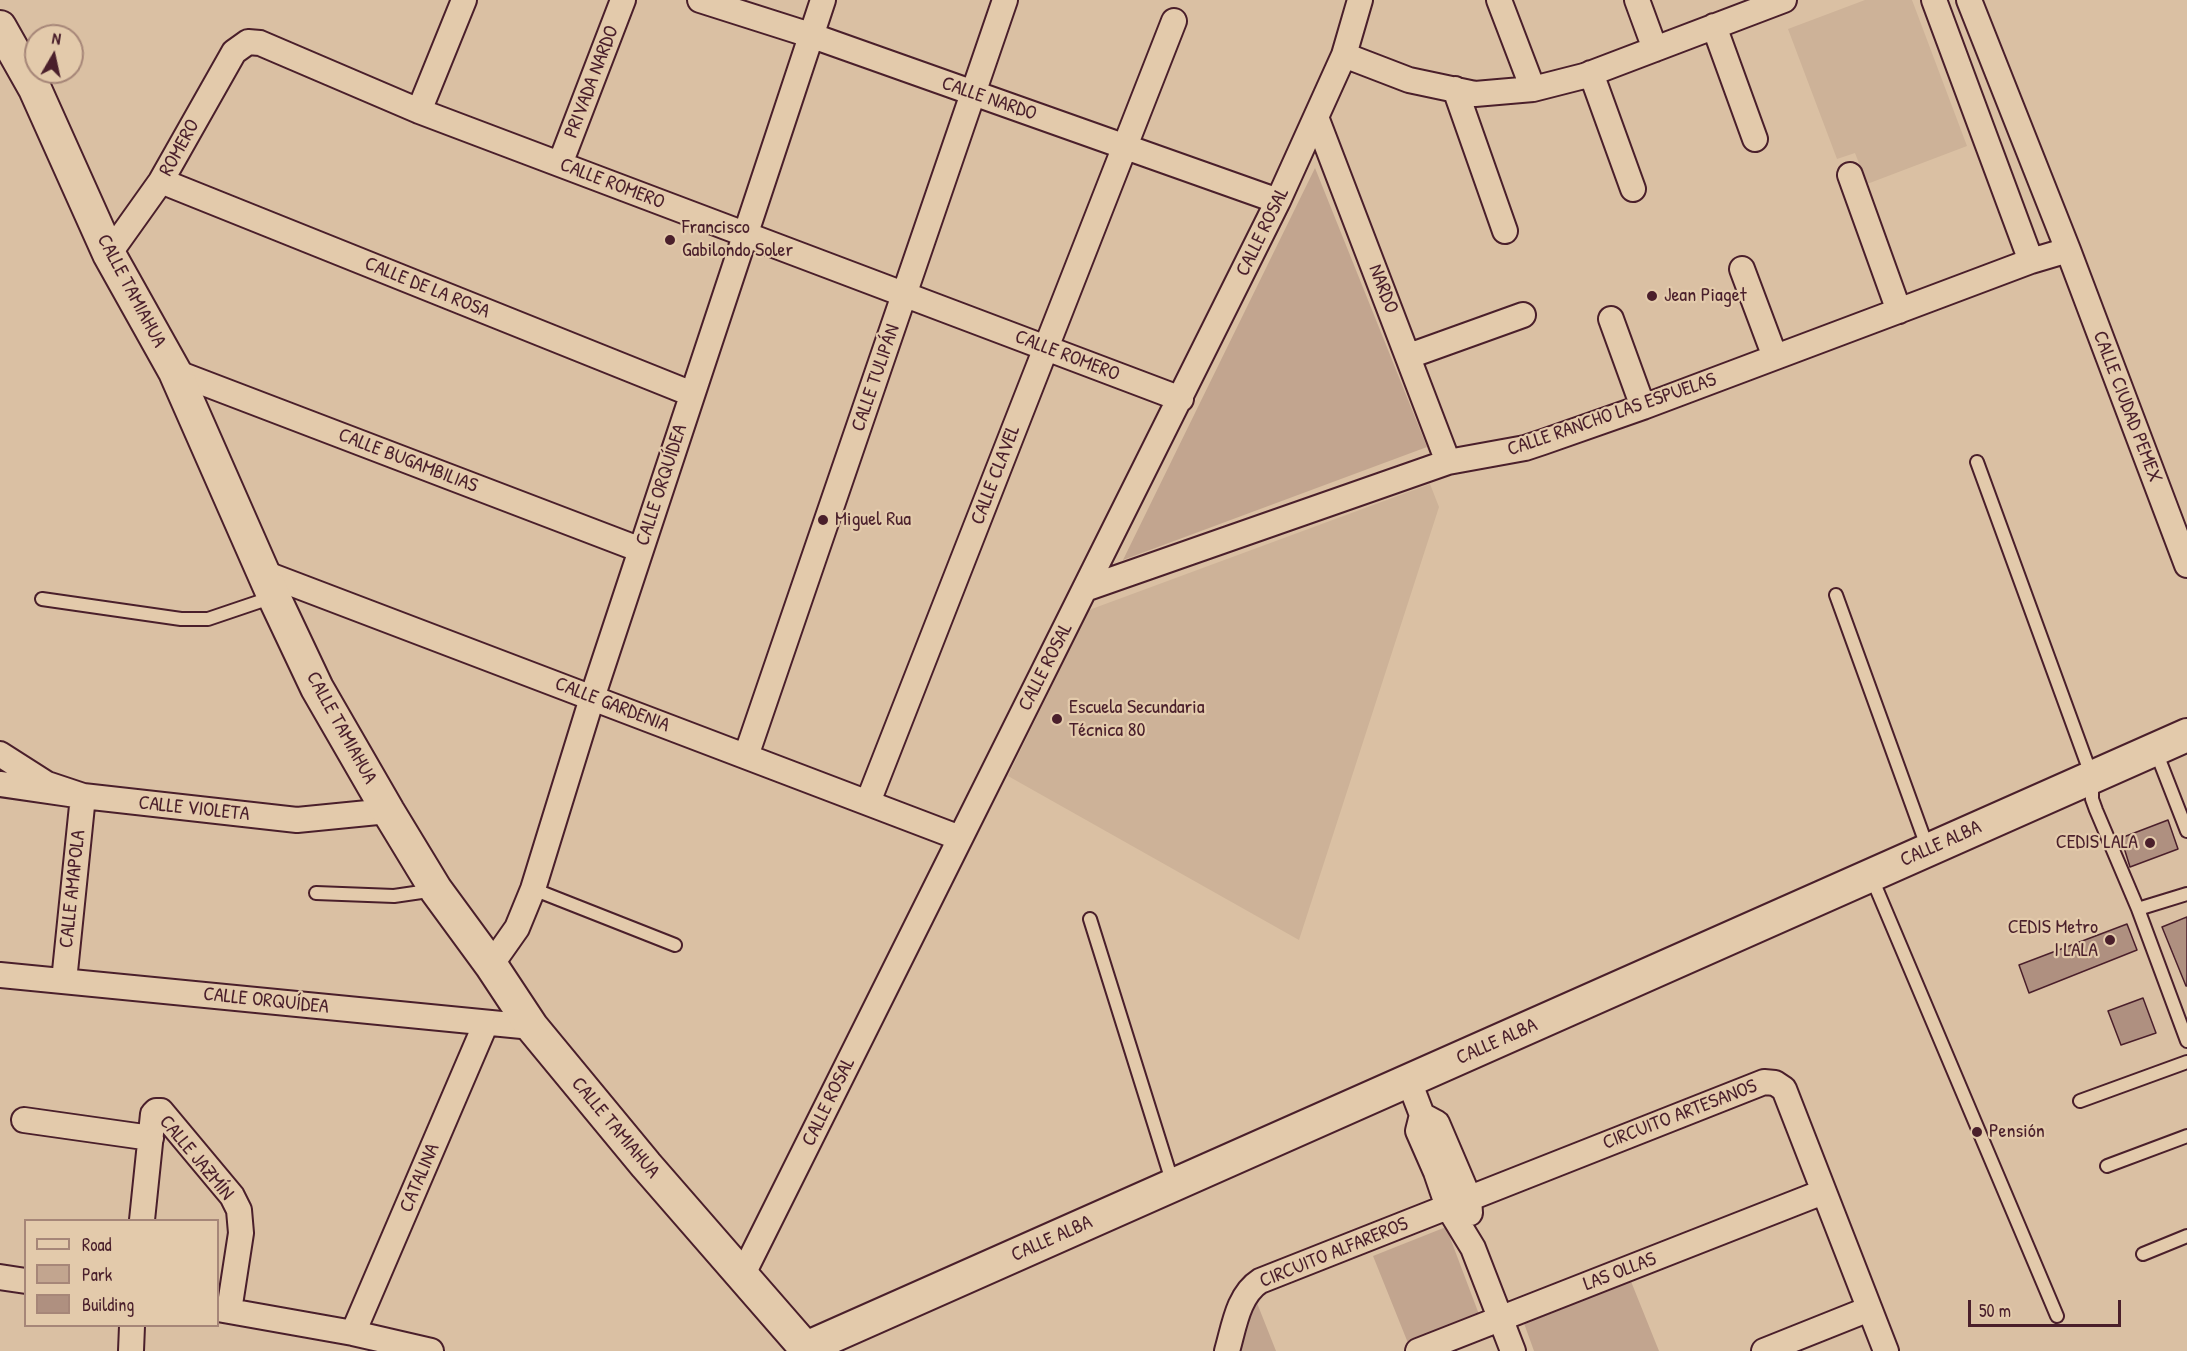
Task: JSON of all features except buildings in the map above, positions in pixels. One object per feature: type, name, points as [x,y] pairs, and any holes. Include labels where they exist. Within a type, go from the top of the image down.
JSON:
[{"type":"street","points":[[419,111],[464,0]]},
{"type":"street","name":"PRIVADA NARDO","points":[[560,164],[623,0]]},
{"type":"street","name":"CALLE NARDO","points":[[700,0],[810,35],[1278,201]]},
{"type":"street","name":"CALLE ORQUÍDEA","points":[[491,965],[517,928],[533,889],[592,698],[823,0]]},
{"type":"street","name":"CALLE TULIPÁN","points":[[746,756],[1005,0]]},
{"type":"street","name":"CALLE ROSAL","points":[[742,1276],[1278,201],[1344,55],[1360,0]]},
{"type":"street","points":[[1499,0],[1533,89]]},
{"type":"street","points":[[1637,0],[1655,49]]},
{"type":"street","points":[[1344,55],[1409,80],[1475,93],[1533,89],[1591,73],[1784,0]]},
{"type":"street","points":[[1934,0],[2031,261],[2068,250]]},
{"type":"street","name":"CALLE CIUDAD PEMEX","points":[[1969,0],[2068,250],[2187,565]]},
{"type":"street","name":"CALLE CLAVEL","points":[[868,802],[1173,21]]},
{"type":"street","points":[[1714,26],[1755,139]]},
{"type":"street","name":"CALLE TAMIAHUA","points":[[0,27],[35,89],[109,254],[175,372],[317,688],[387,811],[436,890],[491,965],[531,1027],[646,1165],[807,1350]]},
{"type":"street","name":"CALLE ROMERO","points":[[248,42],[271,46],[419,111],[1181,399]]},
{"type":"street","name":"ROMERO","points":[[109,254],[161,181],[234,52],[248,42]]},
{"type":"street","points":[[1591,73],[1633,189]]},
{"type":"street","points":[[1455,89],[1505,231]]},
{"type":"street","name":"NARDO","points":[[1316,117],[1448,462]]},
{"type":"street","points":[[1850,175],[1899,311]]},
{"type":"street","name":"CALLE DE LA ROSA","points":[[161,181],[692,394]]},
{"type":"street","name":"CALLE RANCHO LAS ESPUELAS","points":[[1085,589],[1448,462],[1525,448],[1643,407],[2031,261]]},
{"type":"street","points":[[1742,269],[1775,357]]},
{"type":"street","points":[[1409,356],[1523,315]]},
{"type":"street","points":[[1611,319],[1643,407]]},
{"type":"street","name":"CALLE BUGAMBILIAS","points":[[175,372],[641,550]]},
{"type":"street","name":"CALLE GARDENIA","points":[[269,585],[592,698],[960,838]]},
{"type":"street","name":"CALLE ALBA","points":[[807,1350],[2187,735]]},
{"type":"street","points":[[0,754],[47,784],[83,796]]},
{"type":"street","name":"CALLE VIOLETA","points":[[0,784],[83,796],[297,820],[387,811]]},
{"type":"street","name":"CALLE AMAPOLA","points":[[64,981],[83,796]]},
{"type":"street","name":"CALLE ORQUÍDEA","points":[[0,975],[531,1027]]},
{"type":"street","name":"CATALINA","points":[[353,1333],[486,1023]]},
{"type":"street","points":[[1408,1081],[1422,1115],[1437,1123],[1473,1248],[1513,1351]]},
{"type":"street","name":"CIRCUITO ARTESANOS","points":[[1459,1202],[1764,1082],[1775,1083],[1784,1089],[1886,1351]]},
{"type":"street","name":"CALLE JAZMÍN","points":[[151,1138],[153,1114],[156,1111],[165,1113],[232,1196],[238,1210],[241,1233],[223,1310]]},
{"type":"street","points":[[24,1120],[151,1138],[142,1219]]},
{"type":"street","name":"LAS OLLAS","points":[[1418,1351],[1824,1192]]},
{"type":"street","name":"CIRCUITO ALFAREROS","points":[[1227,1351],[1249,1288],[1260,1281],[1459,1202]]},
{"type":"street","points":[[0,1277],[24,1281]]},
{"type":"street","points":[[1765,1351],[1869,1309]]},
{"type":"street","points":[[223,1310],[353,1333],[431,1351]]},
{"type":"street","points":[[131,1351],[132,1327]]},
{"type":"lane","points":[[1977,462],[2092,777],[2092,799],[2138,909],[2187,1041]]},
{"type":"lane","points":[[42,599],[181,619],[208,619],[269,585]]},
{"type":"lane","points":[[1836,595],[1928,850]]},
{"type":"lane","points":[[2155,749],[2187,831]]},
{"type":"lane","points":[[1871,875],[2056,1316]]},
{"type":"lane","points":[[533,889],[675,945]]},
{"type":"lane","points":[[316,893],[394,896],[436,890]]},
{"type":"lane","points":[[2138,909],[2187,894]]},
{"type":"lane","points":[[1090,918],[1174,1185]]},
{"type":"lane","points":[[2080,1101],[2187,1062]]},
{"type":"lane","points":[[2107,1166],[2187,1136]]},
{"type":"lane","points":[[2143,1254],[2187,1236]]},
{"type":"shaded area","points":[[1865,0],[1912,0],[1967,146],[1867,184],[1855,153],[1837,159],[1788,29]]},
{"type":"shaded area","points":[[1430,484],[1439,507],[1299,940],[1008,776],[1089,610]]},
{"type":"green space","points":[[1315,168],[1427,447],[1123,560]]},
{"type":"green space","points":[[1446,1227],[1480,1317],[1408,1343],[1373,1256]]},
{"type":"green space","points":[[1628,1274],[1659,1351],[1534,1351],[1521,1315]]},
{"type":"green space","points":[[1257,1303],[1276,1351],[1235,1351],[1247,1320]]},
{"type":"place","name":"Francisco Gabilondo Soler","points":[[670,240]]},
{"type":"place","name":"Jean Piaget","points":[[1652,296]]},
{"type":"place","name":"Miguel Rua","points":[[823,520]]},
{"type":"place","name":"Escuela Secundaria Técnica 80","points":[[1057,719]]},
{"type":"place","name":"CEDIS LALA","points":[[2150,843]]},
{"type":"place","name":"CEDIS Metro I LALA","points":[[2110,940]]},
{"type":"place","name":"Pensión","points":[[1977,1132]]}]
